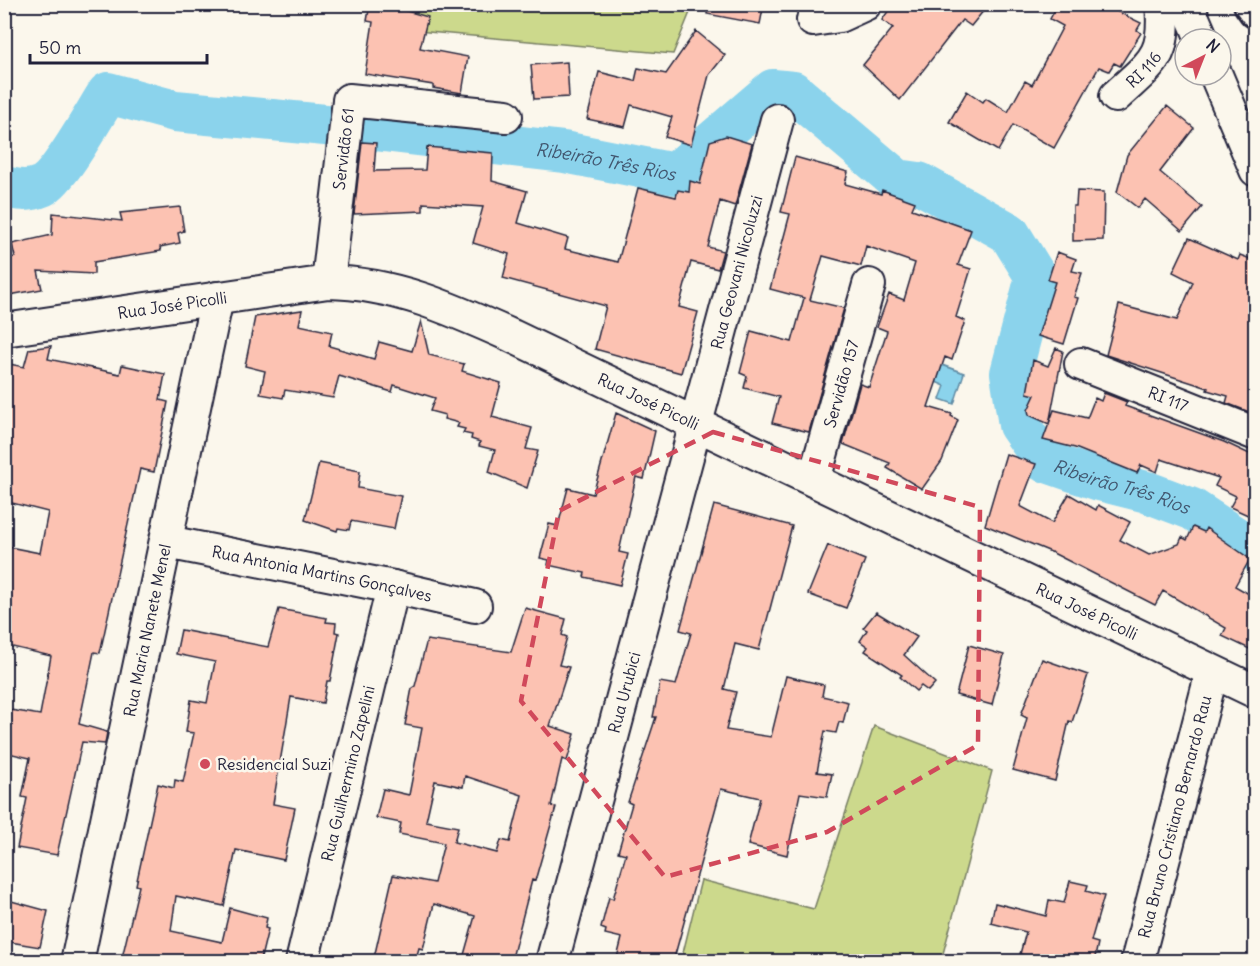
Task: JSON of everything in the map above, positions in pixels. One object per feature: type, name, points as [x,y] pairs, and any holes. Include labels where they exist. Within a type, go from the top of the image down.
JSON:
[{"type":"highway","points":[[1251,4],[1256,11]]},
{"type":"street","points":[[813,20],[839,16],[865,4]]},
{"type":"street","name":"RI 116","points":[[1116,96],[1157,58],[1163,42],[1162,4]]},
{"type":"street","points":[[1187,4],[1197,27]]},
{"type":"street","points":[[1221,87],[1256,170]]},
{"type":"street","name":"Servidão 61","points":[[328,282],[350,100],[506,116]]},
{"type":"street","name":"Rua Geovani Nicoluzzi","points":[[698,425],[777,120]]},
{"type":"street","name":"Rua José Picolli","points":[[4,330],[328,282],[352,282],[398,290],[456,311],[1256,692]]},
{"type":"street","name":"Servidão 157","points":[[814,480],[869,285]]},
{"type":"street","name":"Rua Maria Nanete Menel","points":[[78,962],[217,298]]},
{"type":"street","name":"RI 117","points":[[1081,364],[1256,434]]},
{"type":"street","name":"Rua Urubici","points":[[552,962],[698,425]]},
{"type":"street","name":"Rua Antonia Martins Gonçalves","points":[[167,542],[393,587],[475,606]]},
{"type":"street","name":"Rua Guilhermino Zapelini","points":[[302,962],[393,587]]},
{"type":"street","name":"Rua Bruno Cristiano Bernardo Rau","points":[[1137,962],[1212,672]]},
{"type":"highlighted area","points":[[713,432],[980,507],[978,745],[827,832],[665,877],[521,701],[559,511]]},
{"type":"green space","points":[[365,5],[693,5],[673,54],[384,28]]},
{"type":"green space","points":[[874,726],[992,771],[941,961],[681,961],[701,880],[814,909]]},
{"type":"water","points":[[942,365],[964,373],[954,404],[940,399],[945,386],[936,382]]},
{"type":"building","points":[[370,4],[382,4],[428,17],[420,48],[468,57],[462,93],[433,88],[433,85],[365,74],[373,22],[367,21]]},
{"type":"building","points":[[708,4],[764,4],[760,24],[707,14]]},
{"type":"building","points":[[893,4],[989,4],[971,26],[962,20],[900,100],[863,65],[893,28],[882,20]]},
{"type":"building","points":[[1058,4],[1102,4],[1141,23],[1137,30],[1141,33],[1120,66],[1114,63],[1109,71],[1099,67],[1054,148],[1013,125],[998,151],[949,122],[967,91],[983,102],[986,98],[1008,112],[1025,81],[1032,85],[1063,26],[1050,19]]},
{"type":"building","points":[[696,31],[725,55],[709,75],[691,145],[665,137],[672,117],[631,105],[625,127],[587,119],[599,72],[635,81],[638,68],[666,74]]},
{"type":"building","points":[[567,62],[569,97],[534,99],[531,65]]},
{"type":"building","points":[[1167,106],[1194,128],[1160,172],[1202,207],[1182,231],[1145,199],[1138,208],[1117,192],[1127,155]]},
{"type":"building","points":[[726,136],[752,144],[735,206],[720,201],[708,247],[723,251],[718,269],[691,262],[679,307],[698,312],[681,373],[595,349],[606,306],[503,278],[509,254],[473,243],[483,207],[423,203],[423,211],[354,214],[362,142],[376,143],[374,171],[425,170],[427,147],[493,153],[492,181],[527,191],[518,223],[568,238],[565,249],[618,262],[638,188],[676,197],[678,190],[689,192],[690,181],[700,184],[710,141]]},
{"type":"building","points":[[795,157],[848,172],[845,184],[881,194],[882,190],[915,202],[912,209],[971,230],[958,265],[971,269],[956,317],[965,321],[952,360],[945,357],[928,407],[952,414],[951,416],[958,420],[942,461],[922,489],[887,468],[890,463],[843,444],[860,384],[869,387],[887,331],[877,327],[889,294],[904,300],[915,263],[866,246],[861,266],[823,256],[810,300],[844,308],[809,432],[772,423],[779,397],[744,388],[747,376],[740,373],[751,331],[792,342],[804,298],[770,289],[790,214],[781,212]]},
{"type":"building","points":[[1077,191],[1104,192],[1103,240],[1073,241],[1073,206],[1076,206]]},
{"type":"building","points":[[180,207],[184,231],[178,233],[180,243],[160,247],[161,251],[94,262],[94,274],[38,271],[42,289],[4,296],[4,259],[15,257],[12,244],[52,235],[53,213],[122,221],[120,213]]},
{"type":"building","points":[[1189,238],[1238,260],[1240,255],[1256,261],[1256,405],[1252,413],[1226,403],[1228,396],[1207,390],[1208,388],[1106,355],[1119,305],[1177,320],[1193,282],[1173,272]]},
{"type":"building","points":[[1057,252],[1076,259],[1072,271],[1082,273],[1074,297],[1078,298],[1064,344],[1038,336],[1055,282],[1048,280]]},
{"type":"building","points":[[302,310],[299,325],[332,332],[329,346],[374,359],[379,342],[412,351],[421,321],[429,355],[464,364],[462,371],[501,383],[492,417],[532,428],[526,449],[538,451],[527,488],[489,472],[495,450],[479,446],[480,442],[471,439],[472,435],[463,433],[465,429],[457,427],[459,423],[444,419],[445,415],[430,411],[435,398],[394,385],[392,392],[339,376],[333,398],[285,390],[283,398],[260,394],[265,371],[245,366],[255,317]]},
{"type":"building","points":[[51,346],[48,359],[120,374],[122,365],[165,374],[160,400],[168,402],[154,472],[140,469],[100,653],[94,652],[79,724],[107,732],[105,744],[82,742],[57,855],[17,848],[27,798],[22,797],[30,758],[4,752],[4,709],[40,715],[51,656],[4,645],[4,546],[40,553],[48,512],[4,501],[4,363],[24,367],[29,349]]},
{"type":"building","points":[[1056,348],[1063,351],[1049,424],[1029,415],[1028,410],[1035,395],[1027,393],[1033,360],[1048,366]]},
{"type":"building","points":[[1104,393],[1127,402],[1125,406],[1224,442],[1256,457],[1256,506],[1250,516],[1230,507],[1236,496],[1215,486],[1219,478],[1161,459],[1157,472],[1141,465],[1137,473],[1075,448],[1043,440],[1054,410],[1087,418],[1095,398],[1101,401]]},
{"type":"building","points":[[616,413],[655,431],[644,479],[636,477],[619,552],[628,554],[620,585],[584,577],[585,573],[548,565],[549,560],[540,558],[549,524],[558,526],[568,488],[593,494]]},
{"type":"building","points":[[1006,454],[1036,464],[1020,506],[1052,523],[1069,494],[1096,510],[1098,505],[1130,522],[1120,540],[1149,555],[1179,544],[1182,537],[1187,540],[1193,527],[1204,532],[1206,528],[1250,559],[1235,586],[1256,598],[1256,652],[1222,636],[1226,628],[1163,591],[1155,605],[1051,552],[985,525]]},
{"type":"building","points":[[319,463],[360,471],[358,488],[401,496],[394,529],[351,521],[349,530],[338,528],[337,531],[305,520]]},
{"type":"building","points":[[714,505],[792,526],[759,650],[735,644],[724,689],[736,692],[726,730],[771,737],[786,676],[824,685],[822,696],[848,702],[843,723],[839,722],[836,733],[825,731],[817,772],[832,774],[827,797],[800,793],[787,855],[748,845],[760,798],[721,789],[673,962],[616,962],[622,938],[605,934],[606,930],[601,928],[609,897],[613,899],[626,854],[618,852],[632,804],[628,802],[656,717],[653,717],[660,682],[676,685],[691,633],[680,630]]},
{"type":"building","points":[[828,545],[865,560],[846,608],[808,594]]},
{"type":"building","points":[[525,608],[566,619],[562,635],[567,637],[559,665],[569,667],[550,726],[575,734],[567,761],[562,759],[551,806],[556,807],[535,881],[532,880],[511,962],[462,962],[475,916],[434,904],[423,949],[419,948],[415,962],[373,962],[393,875],[434,883],[444,843],[399,834],[401,823],[376,818],[383,789],[409,795],[422,728],[405,725],[412,688],[415,686],[427,640],[511,652]],"holes":[[[465,776],[522,795],[510,842],[501,840],[497,853],[454,842],[458,827],[426,821],[435,781],[463,787]]]},
{"type":"building","points":[[279,609],[327,618],[326,622],[336,623],[335,632],[339,633],[330,681],[327,681],[323,703],[291,697],[273,804],[295,808],[284,860],[236,850],[224,906],[176,896],[171,931],[222,942],[230,908],[267,918],[265,928],[268,929],[260,962],[121,962],[139,886],[136,885],[158,784],[174,788],[175,780],[183,782],[194,733],[186,732],[191,700],[207,703],[215,662],[176,654],[181,630],[268,647]]},
{"type":"building","points":[[876,612],[917,637],[904,655],[935,683],[928,691],[921,686],[916,691],[900,677],[902,675],[865,651],[868,647],[860,641],[867,630],[863,628]]},
{"type":"building","points":[[969,645],[1004,655],[992,705],[956,695]]},
{"type":"building","points":[[1042,659],[1088,675],[1072,722],[1069,721],[1055,781],[1013,770],[1027,718],[1021,715]]},
{"type":"building","points":[[1070,881],[1088,885],[1086,891],[1104,896],[1091,941],[1098,943],[1094,962],[1051,962],[1020,954],[1026,932],[991,923],[995,903],[1046,916],[1049,900],[1064,903]]},
{"type":"building","points":[[4,899],[48,911],[40,947],[4,941]]},
{"type":"waterway","name":"Ribeirão Três Rios","points":[[366,129],[564,152],[675,174],[773,90],[793,92],[897,180],[919,183],[1009,233],[1036,277],[1011,373],[1019,425],[1044,461],[1099,480],[1147,492],[1192,509],[1256,551]]},
{"type":"waterway","name":"Ribeirão Três Rios","points":[[4,187],[28,190],[42,186],[49,180],[67,158],[108,93],[175,111],[336,126]]},
{"type":"place","name":"Residencial Suzi","points":[[205,764]]}]
